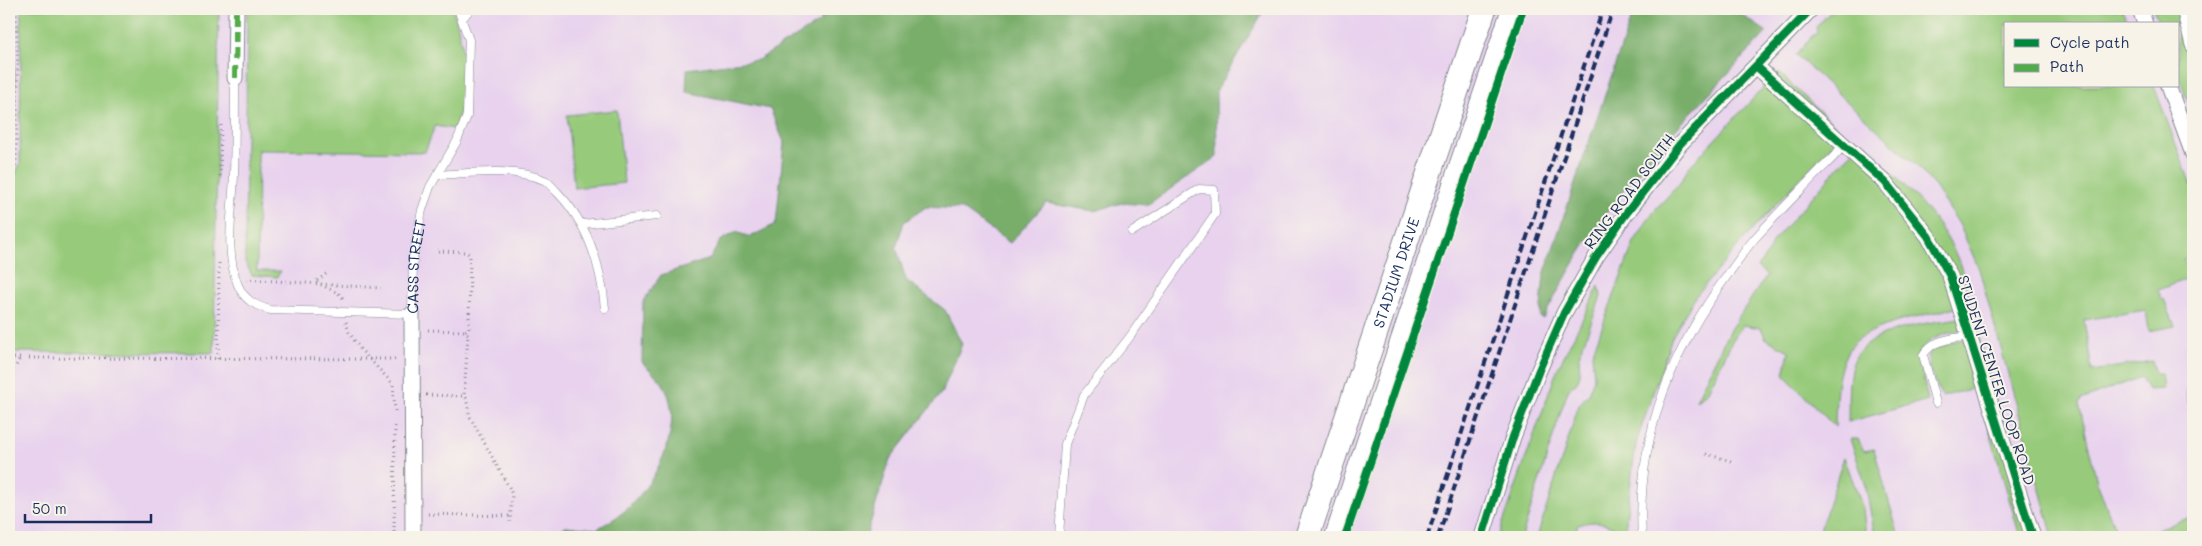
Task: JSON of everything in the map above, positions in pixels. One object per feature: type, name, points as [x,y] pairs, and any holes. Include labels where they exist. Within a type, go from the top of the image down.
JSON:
[{"type":"main road","name":"STADIUM DRIVE","points":[[1307,537],[1484,9]]},
{"type":"main road","name":"STADIUM DRIVE","points":[[1337,537],[1457,174],[1514,9]]},
{"type":"street","points":[[235,78],[236,9]]},
{"type":"street","name":"RING ROAD SOUTH","points":[[1482,537],[1538,370],[1564,313],[1596,257],[1624,215],[1680,144],[1811,9]]},
{"type":"street","points":[[2140,9],[2144,22]]},
{"type":"street","points":[[2184,9],[2193,45]]},
{"type":"street","name":"STUDENT CENTER LOOP ROAD","points":[[1756,66],[1844,143],[1885,182],[1928,236],[1950,276],[2033,537]]},
{"type":"street","points":[[2169,88],[2193,154]]},
{"type":"street","name":"CASS STREET","points":[[412,314],[413,537]]},
{"type":"lane","name":"CASS STREET","points":[[412,314],[413,258],[422,210],[437,175],[457,141],[467,116],[469,40],[458,9]]},
{"type":"lane","points":[[462,19],[470,9]]},
{"type":"lane","points":[[235,78],[231,242],[236,279],[246,298],[256,306],[270,310],[412,314]]},
{"type":"lane","points":[[1642,537],[1641,516],[1644,465],[1658,411],[1675,361],[1714,293],[1754,239],[1844,143]]},
{"type":"lane","points":[[437,175],[507,172],[545,180],[562,197],[583,224],[602,283],[605,308]]},
{"type":"lane","points":[[1059,537],[1065,444],[1084,395],[1130,338],[1215,214],[1214,190],[1199,189],[1132,232]]},
{"type":"lane","points":[[583,224],[657,216]]},
{"type":"lane","points":[[1936,403],[1923,355],[1936,342],[1968,336]]},
{"type":"path","points":[[9,179],[16,164],[18,78],[16,9]]},
{"type":"path","points":[[412,330],[464,331],[469,329],[470,255],[466,252],[438,252]]},
{"type":"path","points":[[315,282],[326,274]]},
{"type":"path","points":[[236,279],[315,282],[381,288]]},
{"type":"path","points":[[315,282],[338,293],[355,312]]},
{"type":"path","points":[[343,312],[355,342],[393,384],[395,413]]},
{"type":"path","points":[[464,331],[468,334],[464,397],[470,417],[510,489],[512,495],[510,522]]},
{"type":"path","points":[[9,358],[412,359]]},
{"type":"path","points":[[9,372],[16,366],[20,358]]},
{"type":"path","points":[[413,395],[464,397]]},
{"type":"path","points":[[394,537],[395,423]]},
{"type":"path","points":[[1706,454],[1731,462]]},
{"type":"path","points":[[427,514],[510,516]]},
{"type":"shaded area","points":[[9,9],[2193,9],[2193,537],[9,537]]},
{"type":"green space","points":[[9,9],[12,9],[15,77],[14,120],[9,96]]},
{"type":"green space","points":[[21,9],[219,9],[214,353],[9,352],[9,186],[20,164]]},
{"type":"green space","points":[[247,9],[453,9],[463,53],[462,100],[454,129],[435,126],[425,152],[258,150],[257,271],[281,271],[277,277],[252,275],[245,262]]},
{"type":"green space","points":[[817,9],[1265,9],[1216,91],[1217,157],[1147,205],[1122,203],[1094,211],[1046,203],[1010,243],[962,209],[926,207],[904,222],[896,247],[906,280],[945,310],[962,344],[942,392],[890,459],[866,537],[557,537],[565,526],[597,529],[623,512],[651,480],[666,448],[672,415],[669,399],[661,381],[642,362],[643,302],[661,275],[710,259],[720,241],[736,232],[750,237],[776,224],[784,142],[770,109],[686,92],[687,69],[758,60],[821,21]]},
{"type":"green space","points":[[1634,9],[1733,9],[1767,32],[1673,133],[1619,196],[1578,256],[1543,319],[1540,317],[1544,275]]},
{"type":"green space","points":[[1833,9],[2122,9],[2128,22],[2004,22],[2004,88],[2155,88],[2193,190],[2193,254],[2182,260],[2193,267],[2193,284],[2189,278],[2158,290],[2162,300],[2164,299],[2175,326],[2149,331],[2146,310],[2084,320],[2092,371],[2152,361],[2155,374],[2161,374],[2163,389],[2148,390],[2141,377],[2081,400],[2079,404],[2097,482],[2118,537],[2053,537],[1979,269],[1959,224],[1936,188],[1917,166],[1796,55],[1813,35],[1817,33],[1816,27]]},
{"type":"green space","points":[[2153,9],[2177,9],[2179,22],[2158,22]]},
{"type":"green space","points":[[2180,26],[2193,63],[2193,114],[2180,80]]},
{"type":"green space","points":[[1778,72],[1843,133],[1742,241],[1695,297],[1672,337],[1636,443],[1626,519],[1627,536],[1604,523],[1592,522],[1578,525],[1573,537],[1537,537],[1579,405],[1588,394],[1594,378],[1592,354],[1634,242],[1653,212],[1680,183],[1689,167]]},
{"type":"green space","points":[[617,110],[624,183],[574,188],[567,115]]},
{"type":"green space","points":[[1863,149],[1907,188],[1946,236],[1962,271],[1969,305],[1903,320],[1885,326],[1857,340],[1849,349],[1841,367],[1837,387],[1835,427],[1784,375],[1789,351],[1766,339],[1761,328],[1743,325],[1732,341],[1707,393],[1696,400],[1729,331],[1767,275],[1757,267],[1768,253],[1773,241],[1850,154],[1856,150]]},
{"type":"green space","points":[[1599,286],[1601,296],[1579,356],[1580,375],[1576,384],[1569,388],[1522,537],[1498,537],[1557,370]]},
{"type":"green space","points":[[1975,316],[1978,327],[1952,332],[1936,338],[1929,342],[1918,355],[1928,400],[1848,422],[1851,371],[1856,356],[1865,346],[1893,331],[1928,323]]},
{"type":"green space","points":[[1978,333],[2032,537],[2020,537],[1977,387],[1942,397],[1929,369],[1928,357],[1932,350]]},
{"type":"green space","points":[[2193,387],[2193,416],[2187,399],[2187,389]]},
{"type":"green space","points":[[1850,439],[1858,439],[1864,451],[1874,449],[1899,537],[1875,537],[1865,483]]},
{"type":"green space","points":[[1844,457],[1863,508],[1866,537],[1818,537]]},
{"type":"green space","points":[[2193,516],[2193,531],[2173,536],[2139,537]]},
{"type":"railway","points":[[1427,537],[1603,9]]},
{"type":"railway","points":[[1438,537],[1613,9]]},
{"type":"marked path","points":[[235,78],[236,9]]},
{"type":"cycle path","points":[[1345,537],[1523,9]]},
{"type":"cycle path","points":[[1482,537],[1513,437],[1539,370],[1564,313],[1596,257],[1625,215],[1680,144],[1811,9]]},
{"type":"cycle path","points":[[1756,66],[1885,182],[1928,236],[1950,276],[2033,537]]}]
